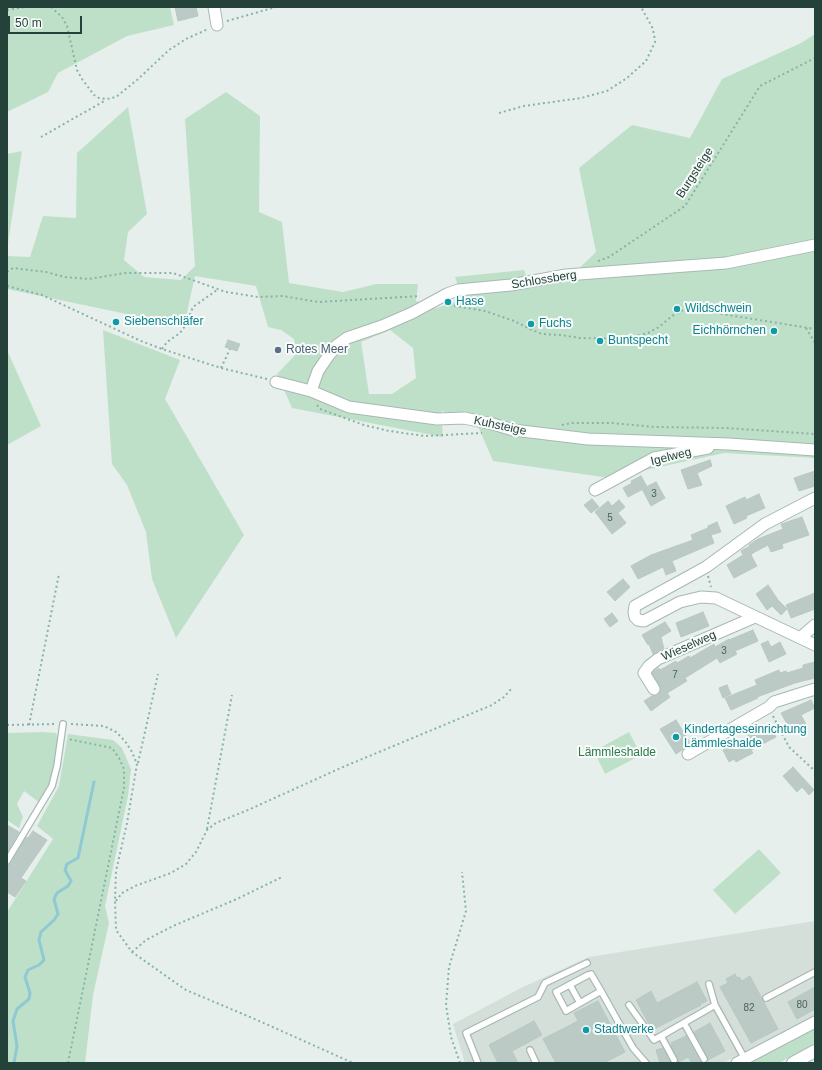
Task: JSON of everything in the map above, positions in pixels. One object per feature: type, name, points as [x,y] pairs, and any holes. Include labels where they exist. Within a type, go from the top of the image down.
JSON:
[{"type":"main road","points":[[793,1063],[815,1051]]},
{"type":"street","points":[[214,7],[217,24]]},
{"type":"street","name":"Schlossberg","points":[[311,392],[318,371],[336,346],[347,338],[382,326],[434,300],[458,290],[511,285],[566,275],[726,263],[815,245]]},
{"type":"street","name":"Kuhsteige","points":[[276,382],[311,392],[349,407],[437,420],[464,418],[513,430],[588,439],[729,444]]},
{"type":"street","points":[[729,444],[815,450]]},
{"type":"street","name":"Igelweg","points":[[595,490],[654,458],[729,444]]},
{"type":"street","points":[[815,498],[765,524],[706,567],[635,606],[634,612],[635,617],[638,620],[644,621],[680,602],[701,598],[716,598],[815,645]]},
{"type":"street","name":"Wieselweg","points":[[654,689],[644,673],[649,666],[658,659],[755,617]]},
{"type":"street","points":[[800,638],[815,625]]},
{"type":"street","points":[[688,754],[769,707],[774,702],[815,689]]},
{"type":"street","points":[[741,1061],[815,1022]]},
{"type":"lane","points":[[7,861],[52,786],[57,766],[63,724]]},
{"type":"lane","points":[[478,1063],[466,1033],[538,997],[545,983],[587,963]]},
{"type":"lane","points":[[766,998],[815,972]]},
{"type":"lane","points":[[601,991],[566,1011],[556,992],[591,974],[601,991],[634,1048],[646,1063]]},
{"type":"lane","points":[[709,984],[715,1005],[741,1061]]},
{"type":"lane","points":[[570,985],[580,1003]]},
{"type":"lane","points":[[629,1005],[654,1040],[715,1005]]},
{"type":"lane","points":[[684,1023],[704,1058]]},
{"type":"lane","points":[[661,1036],[674,1060]]},
{"type":"lane","points":[[530,1050],[536,1063]]},
{"type":"path","points":[[7,10],[25,7]]},
{"type":"path","points":[[51,7],[62,17],[68,26],[77,70],[87,87],[99,98],[107,99]]},
{"type":"path","points":[[41,137],[107,99],[116,96],[169,50],[186,40],[217,24],[276,7]]},
{"type":"path","points":[[499,113],[524,106],[581,98],[607,91],[627,78],[646,61],[655,42],[652,27],[641,7]]},
{"type":"path","name":"Burgsteige","points":[[592,264],[609,257],[685,206],[760,86],[815,58]]},
{"type":"path","points":[[7,272],[13,268],[46,272],[65,277],[89,279],[125,273],[173,274],[217,290],[258,297],[283,296],[318,302],[425,296],[440,303],[485,311],[514,321],[542,334],[580,338],[624,339],[648,333],[683,310],[697,310],[815,329]]},
{"type":"path","points":[[7,286],[42,294],[141,341],[162,349],[221,368],[276,382]]},
{"type":"path","points":[[162,349],[167,342],[185,326],[193,307],[217,290]]},
{"type":"path","points":[[806,328],[815,343]]},
{"type":"path","points":[[221,368],[230,349]]},
{"type":"path","points":[[560,426],[572,423],[612,423],[815,434]]},
{"type":"path","points":[[706,567],[714,598]]},
{"type":"path","points":[[29,725],[59,574]]},
{"type":"path","points":[[158,674],[137,764],[127,823],[116,871],[116,930],[132,952],[186,990],[353,1063]]},
{"type":"path","points":[[207,830],[216,823],[350,764],[492,705],[504,697],[512,688]]},
{"type":"path","points":[[115,902],[122,893],[135,886],[172,873],[186,864],[196,852],[207,830],[232,695]]},
{"type":"path","points":[[769,707],[789,747],[815,771]]},
{"type":"path","points":[[7,725],[63,724],[104,726],[116,732],[125,742],[132,752],[137,764]]},
{"type":"path","points":[[61,737],[112,748],[119,758],[124,770],[124,788],[68,1063]]},
{"type":"path","points":[[460,1063],[451,1037],[446,1005],[449,967],[466,911],[462,872]]},
{"type":"path","points":[[132,952],[146,940],[173,926],[237,899],[282,877]]},
{"type":"shaded area","points":[[815,921],[815,1016],[723,1063],[465,1063],[453,1024],[523,987],[589,957]]},
{"type":"green space","points":[[7,7],[170,7],[174,25],[127,36],[58,73],[48,92],[7,112]]},
{"type":"green space","points":[[815,34],[815,458],[724,453],[609,478],[493,461],[474,417],[441,411],[443,437],[292,408],[277,374],[297,353],[294,339],[281,330],[268,327],[256,286],[195,276],[184,326],[7,289],[7,256],[30,257],[43,216],[76,218],[77,153],[128,107],[147,214],[128,232],[124,260],[144,277],[181,280],[195,266],[185,119],[226,92],[260,116],[259,212],[282,222],[289,283],[343,292],[376,284],[418,284],[416,301],[436,308],[463,300],[455,277],[524,270],[531,288],[565,282],[596,252],[579,168],[632,125],[690,138],[722,79],[801,43]],"holes":[[[390,330],[413,348],[416,378],[392,394],[369,394],[361,342]]]},
{"type":"green space","points":[[22,151],[7,250],[7,154]]},
{"type":"green space","points":[[103,330],[180,360],[165,399],[244,535],[176,638],[152,579],[146,532],[127,485],[112,464]]},
{"type":"green space","points":[[7,350],[41,426],[7,445]]},
{"type":"green space","name":"Lämmleshalde","points":[[629,732],[641,755],[605,774],[594,751]]},
{"type":"green space","points":[[7,733],[56,733],[59,742],[53,775],[40,803],[24,791],[17,804],[23,817],[19,828],[7,820]]},
{"type":"green space","points":[[68,734],[113,740],[122,748],[131,769],[128,796],[105,906],[109,923],[93,995],[85,1063],[7,1063],[7,912],[53,839],[37,826],[59,786]]},
{"type":"green space","points":[[759,849],[781,873],[735,914],[713,890]]},
{"type":"green space","points":[[815,1029],[815,1043],[779,1063],[750,1063]]},
{"type":"building","points":[[175,7],[196,7],[198,16],[178,21]]},
{"type":"building","points":[[228,340],[240,344],[237,351],[225,347]]},
{"type":"building","points":[[710,460],[712,466],[697,473],[702,485],[688,489],[681,470]]},
{"type":"building","points":[[815,471],[815,486],[799,491],[794,478]]},
{"type":"building","points":[[641,476],[647,487],[628,497],[623,488],[632,483],[631,481]]},
{"type":"building","points":[[656,482],[665,498],[651,506],[642,489]]},
{"type":"building","points":[[759,494],[765,508],[746,516],[747,518],[734,524],[726,506],[745,497],[746,500]]},
{"type":"building","points":[[592,499],[599,507],[591,513],[584,505]]},
{"type":"building","points":[[619,500],[625,507],[618,513],[626,523],[612,534],[595,512],[608,501],[612,506]]},
{"type":"building","points":[[802,517],[809,535],[782,544],[783,548],[771,552],[768,545],[753,553],[751,555],[757,566],[734,578],[727,565],[743,555],[741,551],[758,539],[783,529],[781,524]]},
{"type":"building","points":[[717,522],[721,532],[711,535],[714,543],[672,561],[676,571],[666,575],[663,567],[638,579],[631,566],[651,555],[693,540],[691,535],[708,528],[708,526]]},
{"type":"building","points":[[623,579],[630,587],[615,601],[607,592]]},
{"type":"building","points":[[768,585],[778,600],[787,609],[781,615],[772,606],[767,610],[756,594]]},
{"type":"building","points":[[815,593],[815,609],[791,618],[786,605]]},
{"type":"building","points":[[703,612],[709,626],[681,637],[676,623]]},
{"type":"building","points":[[612,613],[618,621],[610,627],[604,619]]},
{"type":"building","points":[[665,622],[671,631],[661,637],[664,649],[653,654],[649,644],[648,645],[642,635]]},
{"type":"building","points":[[753,630],[758,641],[735,651],[737,654],[720,663],[717,658],[685,678],[687,681],[667,693],[670,697],[651,711],[644,701],[652,696],[658,695],[661,689],[652,673],[654,671],[659,668],[660,670],[676,661],[677,663],[689,656],[690,658],[714,644],[715,647],[729,639]]},
{"type":"building","points":[[768,641],[771,647],[780,642],[786,654],[769,662],[761,644]]},
{"type":"building","points":[[815,662],[815,678],[795,683],[757,697],[758,698],[731,710],[725,698],[757,685],[755,680],[779,670],[780,673],[786,671],[787,673],[803,668],[803,665]]},
{"type":"building","points":[[727,685],[731,694],[723,698],[719,688]]},
{"type":"building","points":[[811,700],[815,708],[801,715],[807,726],[792,733],[781,713]]},
{"type":"building","name":"Kindertageseinrichtung Lämmleshalde","points":[[676,720],[691,744],[676,754],[660,729]]},
{"type":"building","points":[[769,724],[776,737],[751,750],[753,753],[736,762],[734,759],[729,762],[723,750],[731,746],[732,748],[750,738],[748,735]]},
{"type":"building","points":[[793,767],[814,790],[809,795],[802,787],[797,792],[783,776]]},
{"type":"building","points":[[7,825],[19,832],[7,853]]},
{"type":"building","points":[[33,831],[47,840],[21,878],[26,881],[15,897],[7,892],[7,865],[11,863],[26,837],[28,838]]},
{"type":"building","points":[[735,974],[737,978],[739,977],[742,981],[750,976],[778,1029],[751,1043],[720,987],[728,983],[726,979]]},
{"type":"building","points":[[697,982],[707,1001],[652,1030],[636,1000],[651,991],[657,1003]]},
{"type":"building","points":[[815,987],[815,1009],[797,1019],[788,1002]]},
{"type":"building","name":"Stadtwerke","points":[[598,1001],[625,1052],[604,1063],[556,1063],[543,1039],[578,1021],[574,1013]]},
{"type":"building","points":[[534,1021],[542,1035],[512,1051],[518,1063],[498,1063],[489,1045]]},
{"type":"building","points":[[710,1023],[725,1051],[708,1060],[708,1057],[694,1032]]},
{"type":"building","points":[[686,1036],[700,1061],[703,1063],[692,1063],[688,1057],[677,1063],[678,1058],[671,1046],[671,1043]]},
{"type":"building","points":[[663,1048],[671,1063],[660,1063],[656,1050]]},
{"type":"waterway","points":[[14,1063],[17,1046],[13,1021],[17,1009],[29,999],[30,993],[25,977],[28,970],[39,965],[44,960],[39,940],[41,932],[54,920],[58,914],[54,899],[57,893],[68,886],[71,881],[65,870],[67,864],[78,858],[94,782]]},
{"type":"place","name":"Hase","points":[[448,302]]},
{"type":"place","name":"Wildschwein","points":[[677,309]]},
{"type":"place","name":"Siebenschläfer","points":[[116,322]]},
{"type":"place","name":"Fuchs","points":[[531,324]]},
{"type":"place","name":"Eichhörnchen","points":[[774,331]]},
{"type":"place","name":"Buntspecht","points":[[600,341]]},
{"type":"place","name":"Rotes Meer","points":[[278,350]]},
{"type":"place","name":"Kindertageseinrichtung Lämmleshalde","points":[[676,737]]},
{"type":"place","name":"Stadtwerke","points":[[586,1030]]}]
